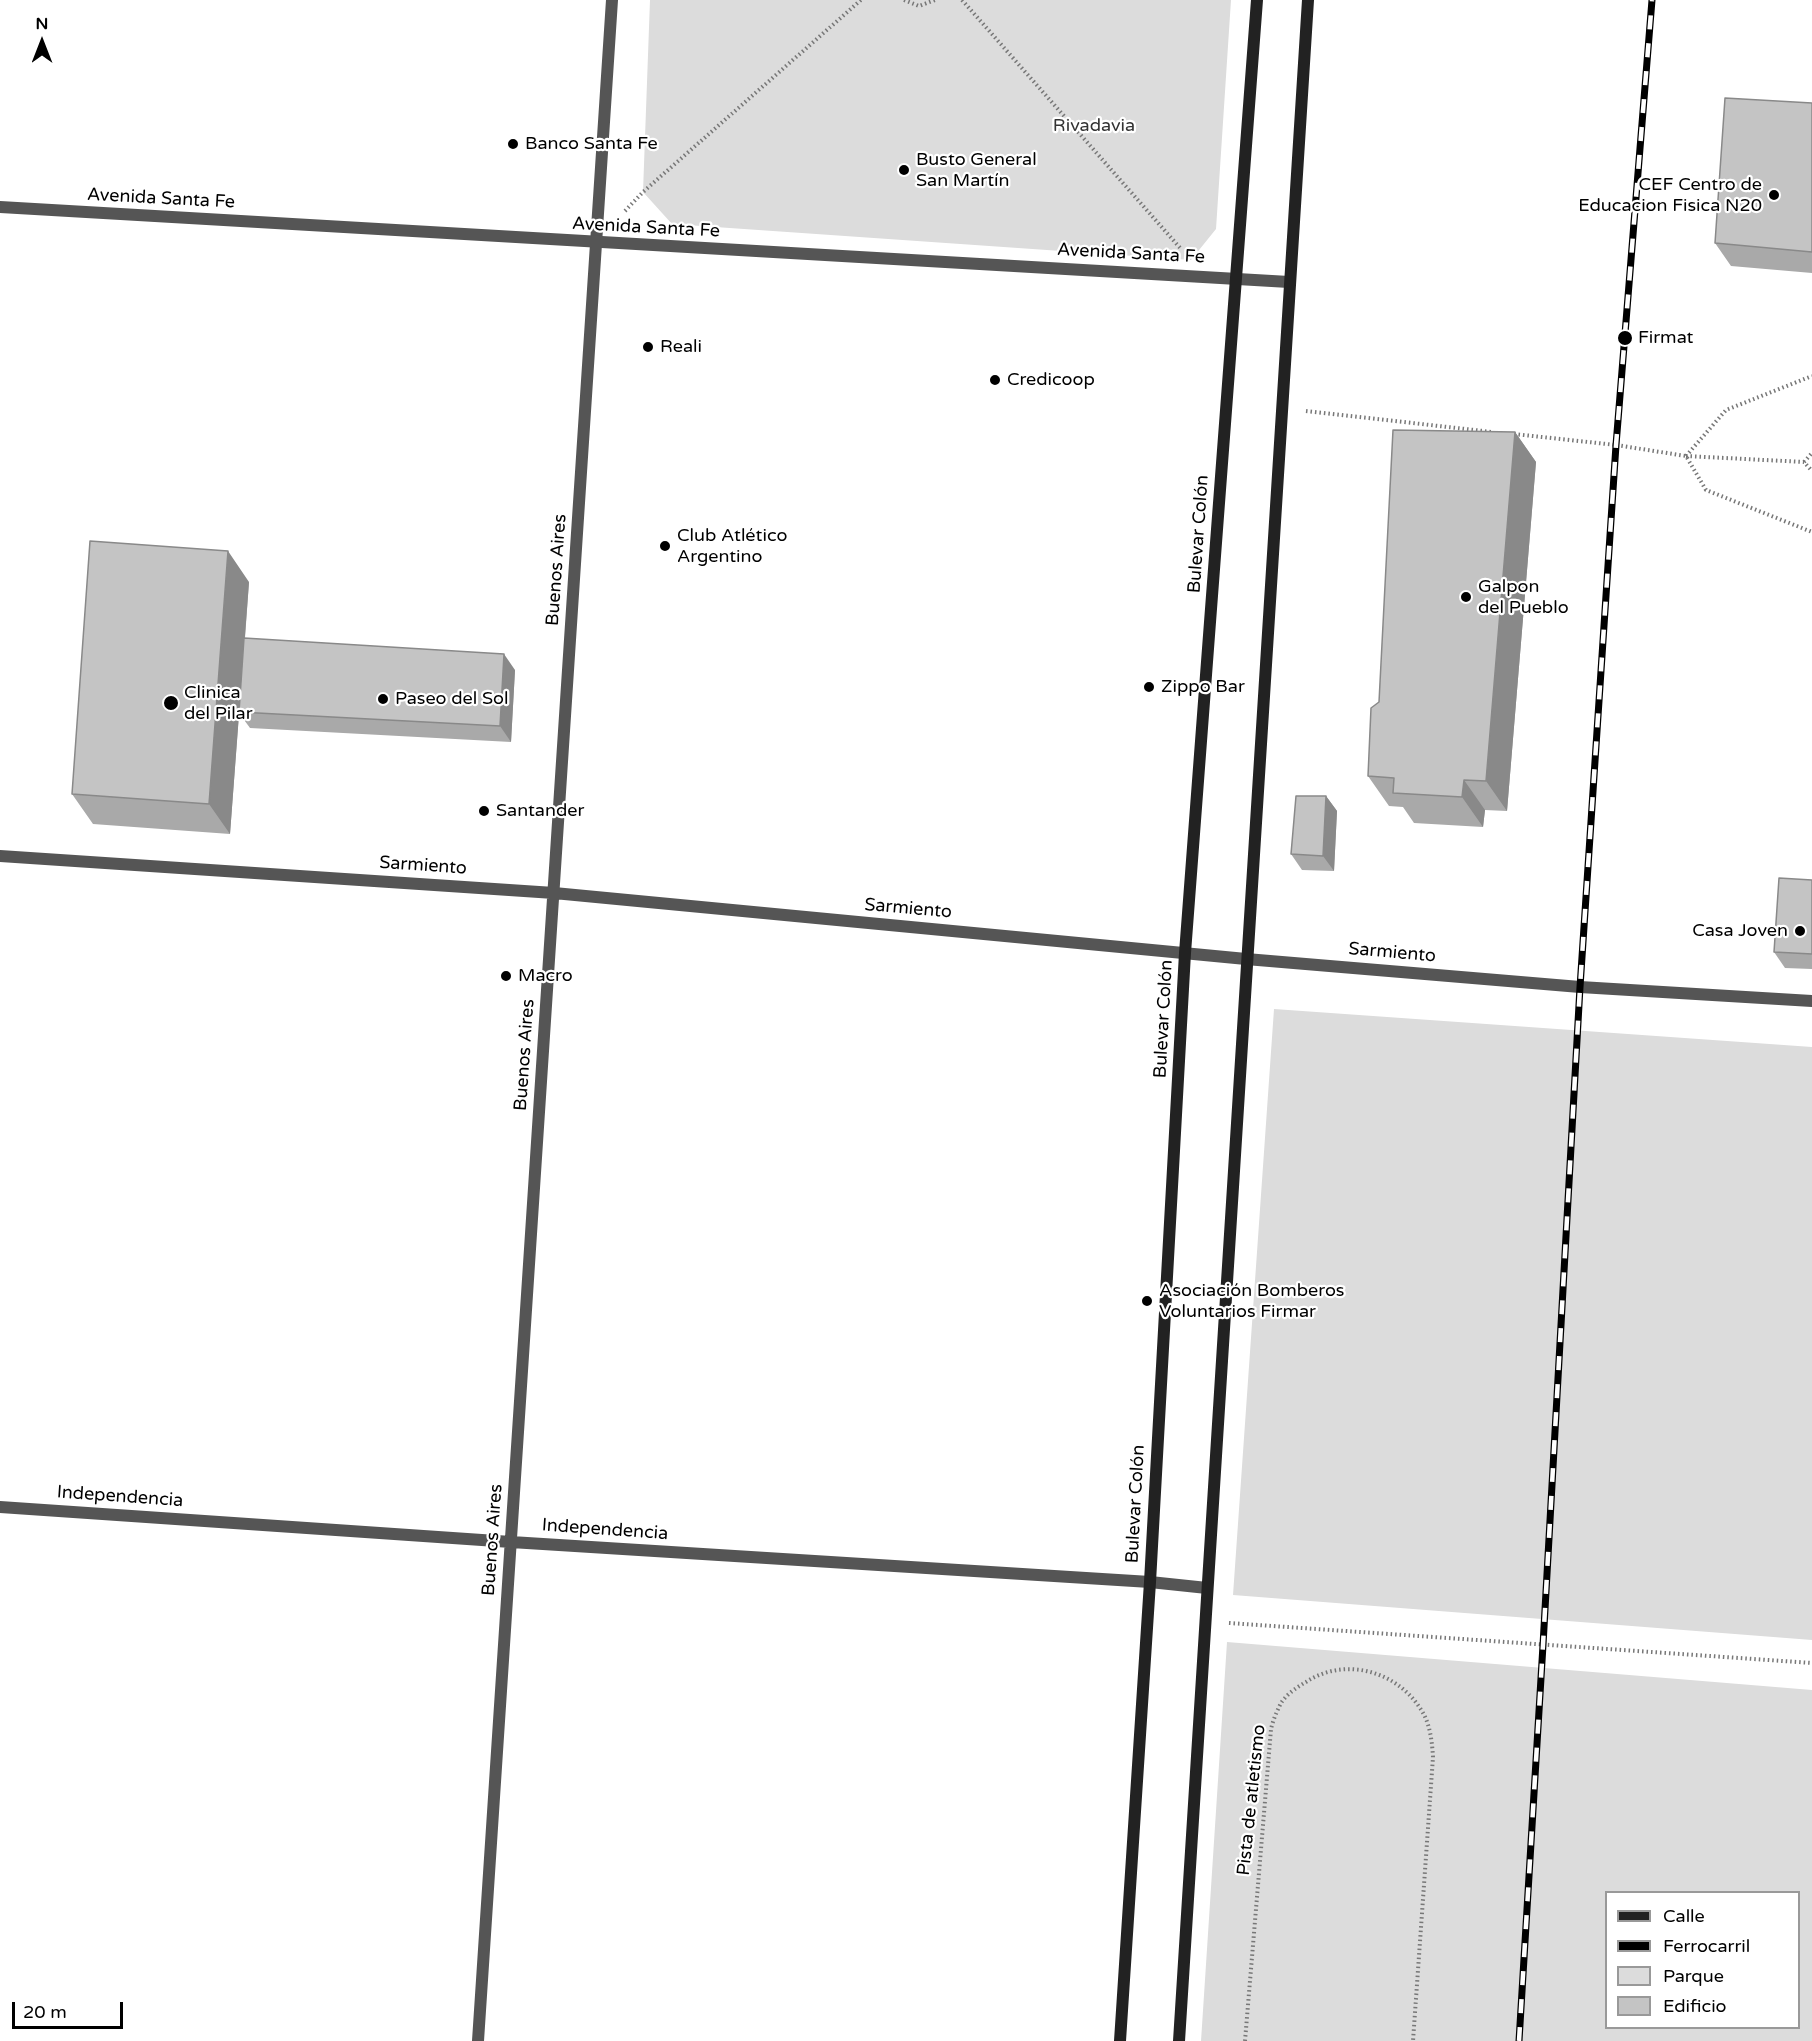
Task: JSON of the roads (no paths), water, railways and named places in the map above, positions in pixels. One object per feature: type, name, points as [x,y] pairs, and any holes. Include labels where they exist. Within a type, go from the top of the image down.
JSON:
[{"type":"main road","name":"Bulevar Colón","points":[[1120,2041],[1150,1582],[1185,954],[1257,0]]},
{"type":"main road","points":[[1179,2041],[1308,0]]},
{"type":"street","name":"Buenos Aires","points":[[478,2041],[612,0]]},
{"type":"street","name":"Avenida Santa Fe","points":[[0,207],[1289,282]]},
{"type":"street","name":"Sarmiento","points":[[0,856],[554,893],[1185,954],[1580,987],[1812,1001]]},
{"type":"street","name":"Independencia","points":[[0,1507],[1150,1582],[1207,1588]]},
{"type":"railway","points":[[1519,2041],[1580,987],[1616,445],[1652,0]]},
{"type":"place","name":"Banco Santa Fe","points":[[513,144]]},
{"type":"place","name":"Busto General San Martín","points":[[904,170]]},
{"type":"place","name":"CEF Centro de Educacion Fisica N20","points":[[1774,195]]},
{"type":"place","name":"Firmat","points":[[1625,338]]},
{"type":"place","name":"Reali","points":[[648,347]]},
{"type":"place","name":"Credicoop","points":[[995,380]]},
{"type":"place","name":"Club Atlético Argentino","points":[[665,546]]},
{"type":"place","name":"Galpon del Pueblo","points":[[1466,597]]},
{"type":"place","name":"Zippo Bar","points":[[1149,687]]},
{"type":"place","name":"Paseo del Sol","points":[[383,699]]},
{"type":"place","name":"Clinica del Pilar","points":[[171,703]]},
{"type":"place","name":"Santander","points":[[484,811]]},
{"type":"place","name":"Casa Joven","points":[[1800,931]]},
{"type":"place","name":"Macro","points":[[506,976]]},
{"type":"place","name":"Asociación Bomberos Voluntarios Firmar","points":[[1147,1301]]},
{"type":"park label","name":"Rivadavia","points":[[1094,126]]}]
